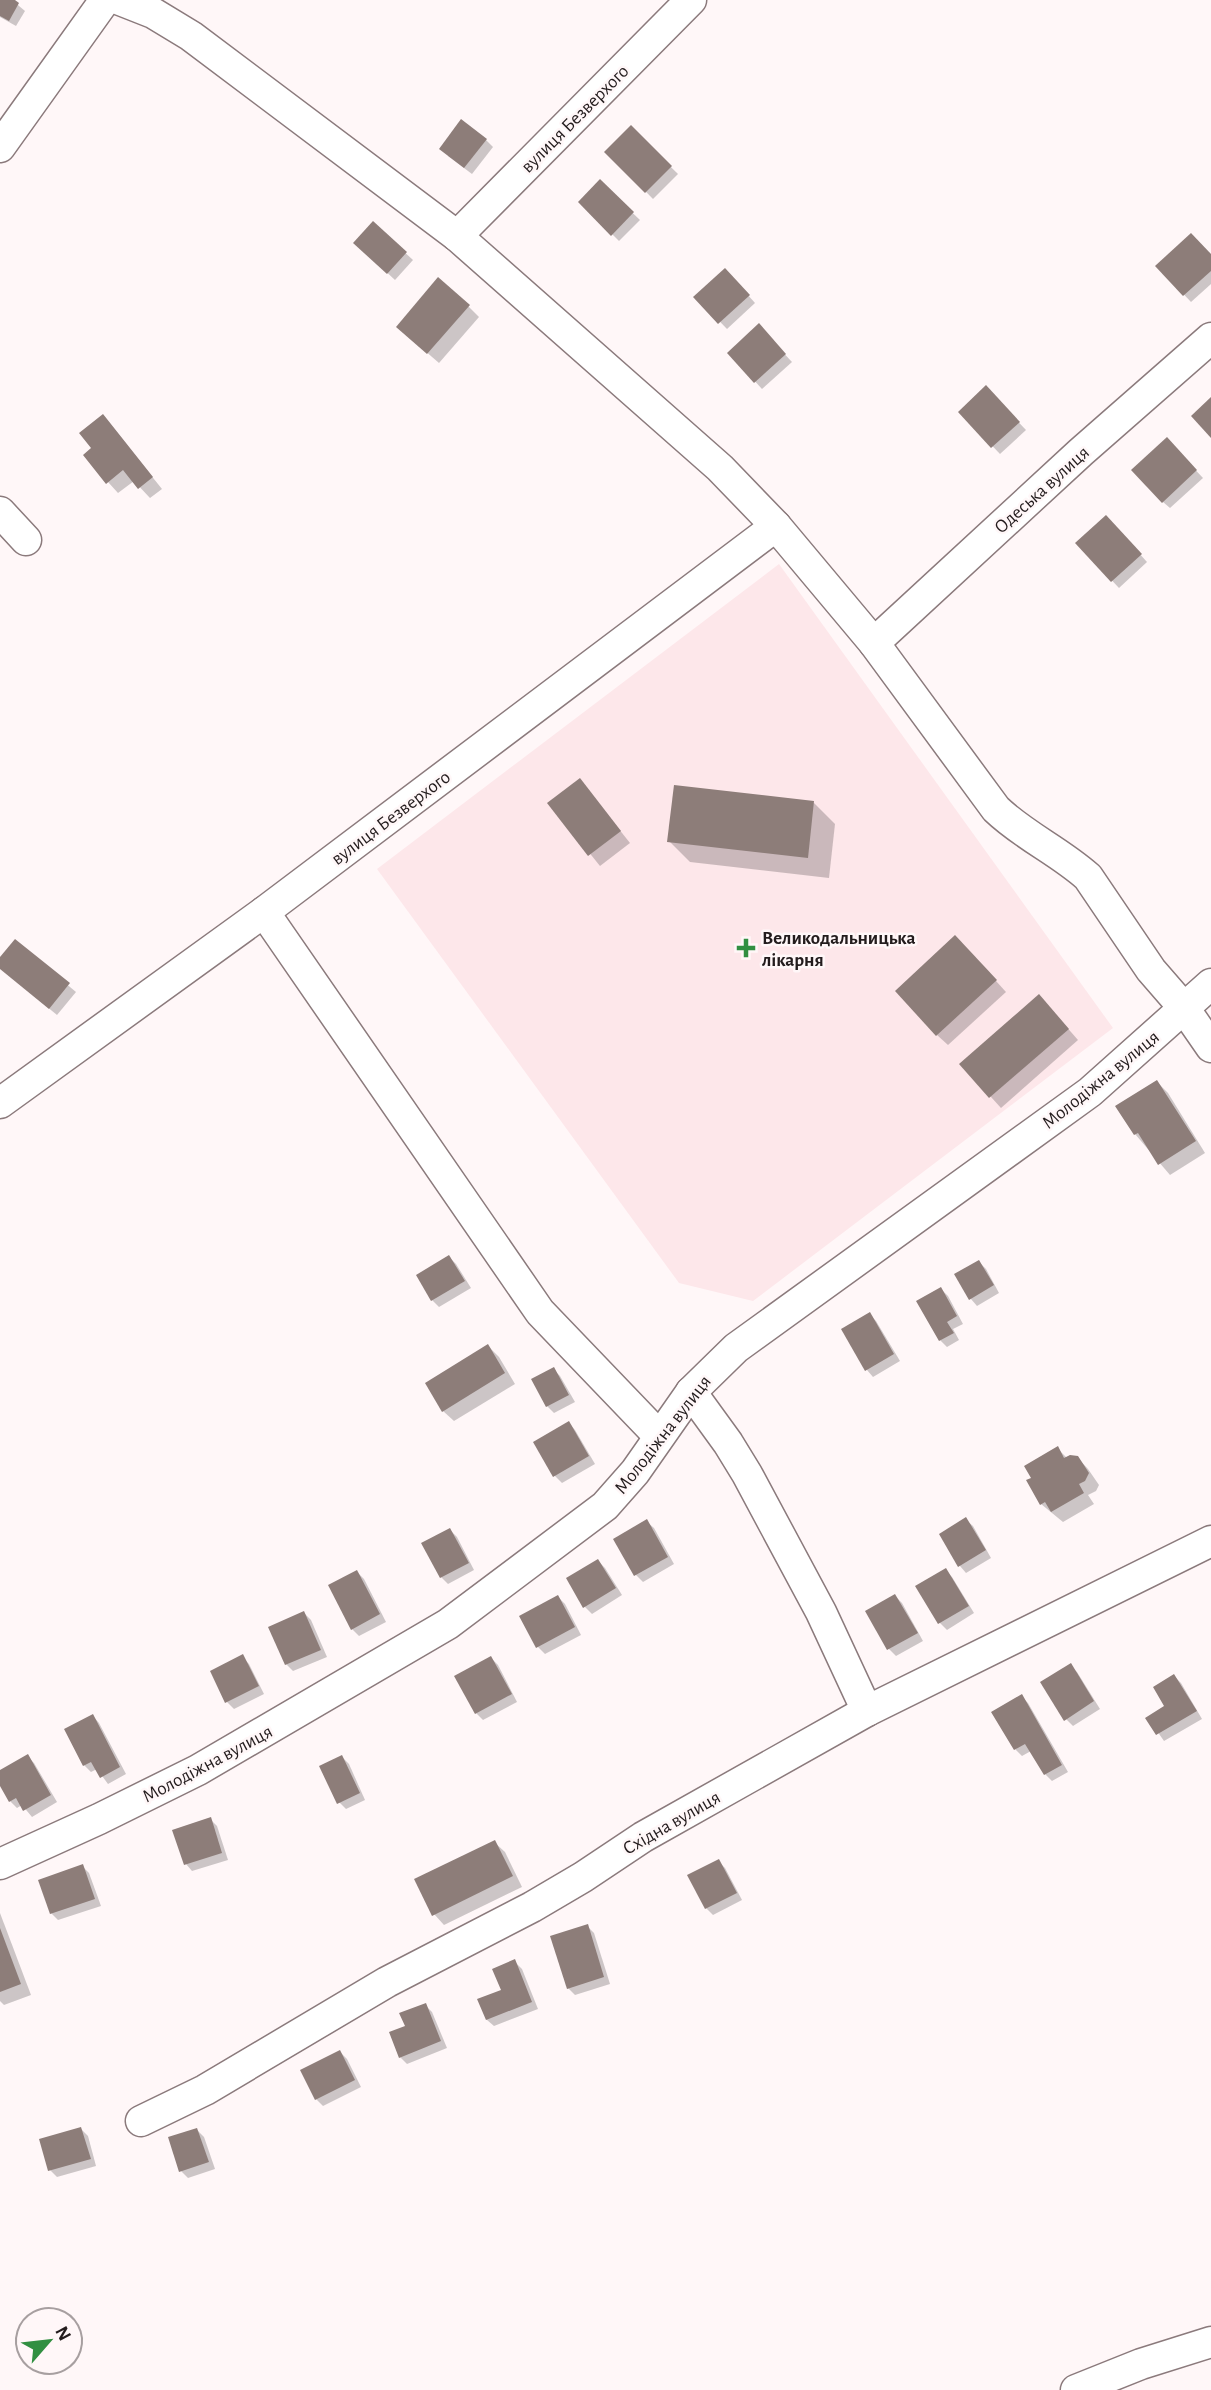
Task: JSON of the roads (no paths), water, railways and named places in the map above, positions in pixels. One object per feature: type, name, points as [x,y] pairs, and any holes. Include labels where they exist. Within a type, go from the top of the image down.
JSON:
[{"type":"street","points":[[0,147],[105,0]]},
{"type":"street","points":[[120,0],[153,13],[191,36],[457,236],[720,468],[776,526],[874,643],[996,809],[1016,828],[1074,864],[1088,877],[1151,970],[1184,1008],[1211,1047]]},
{"type":"street","name":"вулиця Безверхого","points":[[457,236],[691,0]]},
{"type":"street","name":"Одеська вулиця","points":[[874,643],[1081,452],[1211,338]]},
{"type":"street","points":[[0,512],[26,540]]},
{"type":"street","name":"вулиця Безверхого","points":[[0,1103],[264,912],[776,526]]},
{"type":"street","points":[[264,912],[540,1312],[659,1436]]},
{"type":"street","name":"Молодіжна вулиця","points":[[0,1864],[198,1770],[428,1637],[605,1506],[635,1472],[691,1391],[736,1348],[1090,1092],[1211,984]]},
{"type":"street","points":[[691,1391],[747,1474],[821,1612],[867,1711]]},
{"type":"street","name":"Східна вулиця","points":[[141,2121],[205,2090],[387,1982],[532,1907],[643,1837],[867,1711],[1211,1541]]},
{"type":"street","points":[[1076,2390],[1141,2364],[1211,2342]]},
{"type":"place","name":"Великодальницька лікарня","points":[[746,948]]}]
